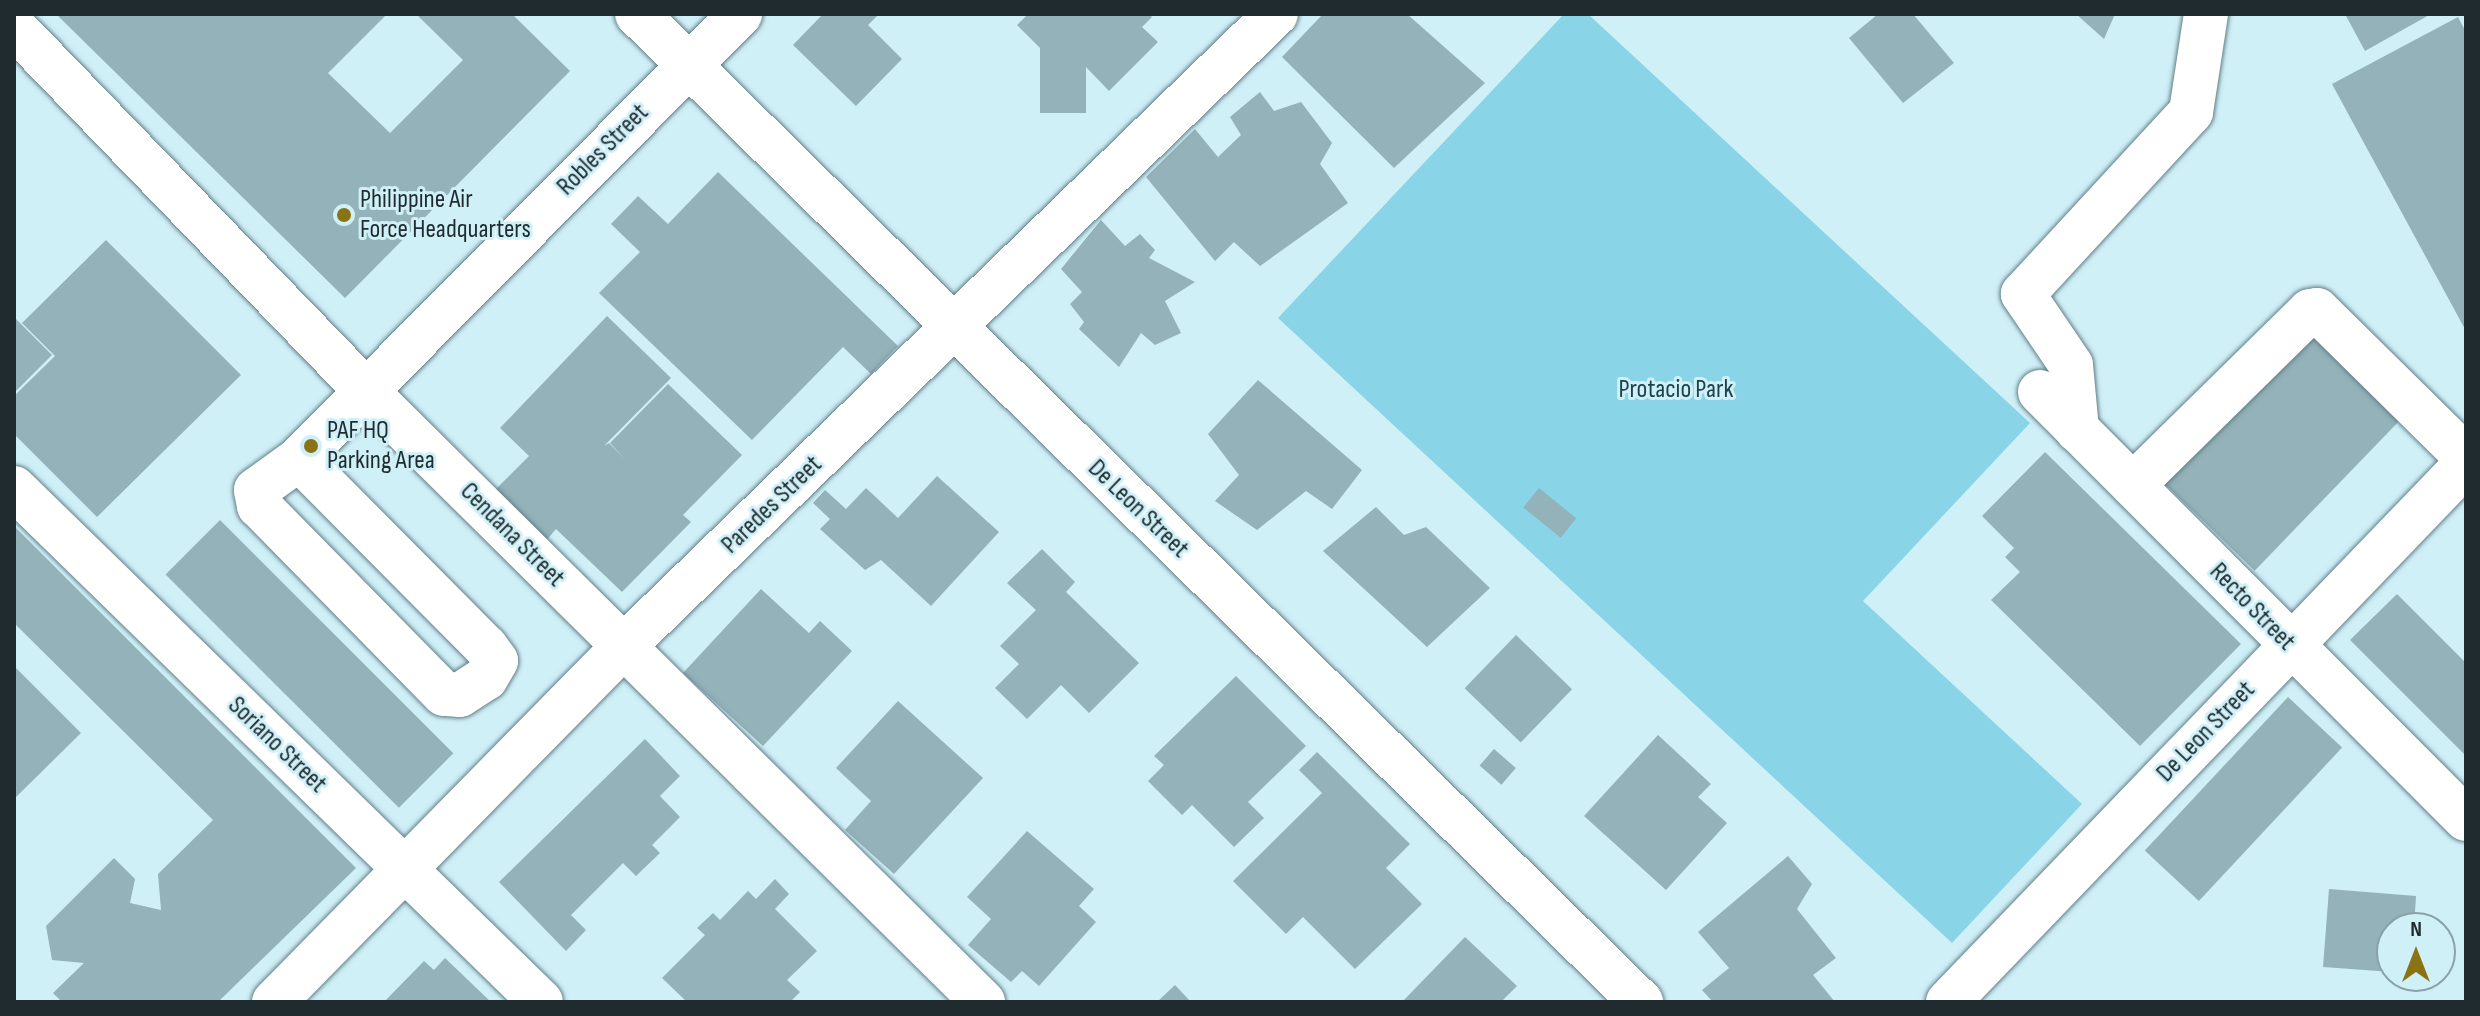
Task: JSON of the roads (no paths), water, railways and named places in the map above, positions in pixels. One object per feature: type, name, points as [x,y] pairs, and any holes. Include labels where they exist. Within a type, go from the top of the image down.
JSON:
[{"type":"lane","name":"De Leon Street","points":[[637,14],[954,330],[1641,1002]]},
{"type":"lane","name":"Robles Street","points":[[299,459],[486,647],[496,661],[486,678],[460,695],[444,694],[259,506],[256,490],[299,459],[740,14]]},
{"type":"lane","name":"Paredes Street","points":[[274,1002],[624,646],[954,330],[1276,14]]},
{"type":"lane","points":[[2077,430],[2071,365],[2023,294],[2191,112],[2206,14]]},
{"type":"lane","name":"Cendana Street","points":[[14,27],[365,390],[983,1002]]},
{"type":"lane","points":[[2133,485],[2310,311],[2317,310],[2466,457]]},
{"type":"lane","name":"Recto Street","points":[[2040,392],[2290,646],[2466,819]]},
{"type":"lane","name":"De Leon Street","points":[[1948,1002],[2466,464]]},
{"type":"lane","name":"Soriano Street","points":[[14,488],[541,1002]]},
{"type":"place","name":"Philippine Air Force Headquarters","points":[[344,215]]},
{"type":"place","name":"PAF HQ Parking Area","points":[[311,446]]},
{"type":"park label","name":"Protacio Park","points":[[1676,390]]}]
